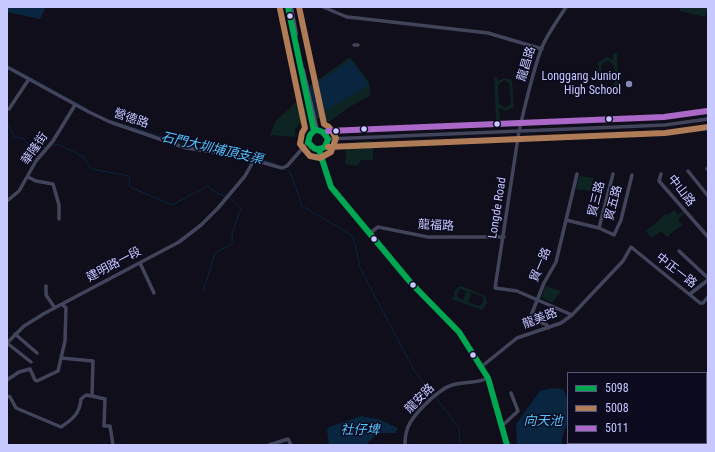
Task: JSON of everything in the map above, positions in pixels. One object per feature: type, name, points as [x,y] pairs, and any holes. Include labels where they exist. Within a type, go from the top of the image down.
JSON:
[{"type":"main road","points":[[289,7],[316,131]]},
{"type":"main road","points":[[316,131],[323,132],[328,140],[325,147],[319,150],[314,149],[308,142],[310,135],[316,131]]},
{"type":"main road","points":[[319,150],[331,187],[416,288],[459,332],[488,378],[507,445]]},
{"type":"street","points":[[323,7],[352,17],[488,33],[542,49]]},
{"type":"street","name":"龍昌路","points":[[519,131],[542,49],[549,34],[566,7]]},
{"type":"street","name":"營德路","points":[[7,68],[102,119],[175,145],[200,151],[254,160],[282,168],[287,166],[308,142]]},
{"type":"street","points":[[9,109],[29,79]]},
{"type":"street","name":"華隆街","points":[[7,201],[19,191],[36,161],[49,146],[75,105]]},
{"type":"street","points":[[328,140],[665,125],[708,119]]},
{"type":"street","name":"Longde Road","points":[[519,131],[495,288],[517,291],[538,299]]},
{"type":"street","name":"建明路一段","points":[[7,343],[24,326],[62,304],[179,242],[201,225],[227,197],[245,176],[254,160]]},
{"type":"street","points":[[688,171],[708,196]]},
{"type":"street","name":"貿一路","points":[[548,328],[547,325],[530,318],[556,262],[577,174]]},
{"type":"street","name":"貿三路","points":[[599,228],[614,174]]},
{"type":"street","name":"中山路","points":[[661,174],[659,181],[707,234]]},
{"type":"street","name":"貿五路","points":[[599,228],[614,235],[621,220],[632,175]]},
{"type":"street","points":[[28,177],[36,181],[53,184],[59,205],[59,219]]},
{"type":"street","points":[[566,220],[599,228]]},
{"type":"street","name":"龍福路","points":[[370,233],[378,227],[428,237],[504,237]]},
{"type":"street","name":"龍美路","points":[[481,367],[517,338],[561,323],[572,315],[622,261],[631,247]]},
{"type":"street","name":"中正一路","points":[[631,247],[702,304],[708,297]]},
{"type":"street","points":[[679,251],[708,278],[708,280],[690,294]]},
{"type":"street","points":[[140,263],[154,293]]},
{"type":"street","points":[[46,286],[46,295],[55,308]]},
{"type":"street","points":[[538,299],[572,315]]},
{"type":"street","points":[[7,380],[19,372],[30,369],[35,380],[37,381],[58,371],[64,341],[66,308],[62,304]]},
{"type":"street","points":[[15,334],[37,353]]},
{"type":"street","points":[[7,343],[31,362]]},
{"type":"street","points":[[61,358],[93,361],[92,396]]},
{"type":"street","name":"龍安路","points":[[405,445],[407,430],[410,422],[435,396],[453,384],[480,382],[488,378]]},
{"type":"street","points":[[502,426],[518,411],[512,393]]},
{"type":"street","points":[[7,396],[10,397],[16,408],[61,426],[74,419],[80,408],[81,399],[86,395],[105,399],[104,426],[110,426],[113,445]]},
{"type":"street","points":[[269,445],[288,439],[291,445]]},
{"type":"green space","points":[[681,7],[708,7],[705,17],[679,11]]},
{"type":"green space","points":[[617,53],[619,95],[617,95],[616,88],[609,91],[601,88],[598,63],[607,57],[613,60],[613,54]],"holes":[[[609,61],[614,66],[615,81],[609,88],[603,84],[601,66],[604,62]]]},
{"type":"green space","points":[[351,58],[369,82],[370,96],[349,107],[329,122],[315,118],[309,86]]},
{"type":"green space","points":[[494,77],[497,77],[498,81],[504,78],[512,80],[514,107],[506,111],[499,108],[500,120],[496,120]],"holes":[[[504,80],[508,82],[510,86],[511,104],[505,108],[499,103],[498,85]]]},
{"type":"green space","points":[[295,103],[304,104],[308,120],[303,119],[295,130],[295,137],[270,135],[276,121]]},
{"type":"green space","points":[[373,141],[373,160],[361,160],[357,166],[345,164],[346,143]]},
{"type":"green space","points":[[579,176],[594,178],[590,191],[576,189]]},
{"type":"green space","points":[[674,210],[678,215],[683,211],[685,213],[678,219],[682,225],[667,237],[661,231],[651,238],[646,231],[666,214],[668,215]]},
{"type":"green space","points":[[462,286],[485,296],[487,303],[482,310],[451,299],[454,297],[455,290]],"holes":[[[460,289],[482,296],[484,300],[482,304],[478,306],[468,302],[471,293],[466,291],[463,300],[458,298],[457,294]]]},
{"type":"green space","points":[[546,286],[561,291],[552,303],[541,297]]},
{"type":"water","points":[[8,7],[46,7],[40,19],[7,12]]},
{"type":"water","points":[[351,60],[369,85],[317,115],[315,114],[310,87]]},
{"type":"water","name":"向天池","points":[[552,388],[563,389],[566,396],[567,424],[562,437],[562,445],[517,445],[516,424],[540,391]]},
{"type":"water","name":"社仔埤","points":[[361,416],[378,419],[398,428],[395,433],[377,433],[366,445],[329,445],[327,430],[329,427]]},
{"type":"waterway","name":"石門大圳埔頂支渠","points":[[11,67],[87,109]]},
{"type":"waterway","name":"石門大圳埔頂支渠","points":[[109,120],[194,147]]},
{"type":"waterway","name":"石門大圳埔頂支渠","points":[[7,122],[15,137],[23,138],[26,142],[37,149],[45,147]]},
{"type":"waterway","name":"石門大圳埔頂支渠","points":[[50,146],[58,144],[84,157],[91,169],[129,176],[130,187],[172,205],[208,186],[216,193],[226,196]]},
{"type":"waterway","name":"石門大圳埔頂支渠","points":[[237,154],[247,155],[276,164]]},
{"type":"waterway","name":"石門大圳埔頂支渠","points":[[284,169],[290,172],[302,206],[353,236],[360,267],[369,285],[415,372],[434,395]]},
{"type":"waterway","name":"石門大圳埔頂支渠","points":[[203,292],[215,253],[232,244],[232,234],[241,208],[229,197]]},
{"type":"waterway","name":"石門大圳埔頂支渠","points":[[436,398],[459,428],[460,445]]},
{"type":"transit line","name":"5098","points":[[288,7],[314,131],[310,135],[308,142],[314,148],[319,149],[325,147],[328,139],[323,132],[317,130]]},
{"type":"transit line","name":"5008","points":[[280,9],[305,128],[302,133],[300,144],[310,156],[320,158],[331,152],[336,138],[329,127],[324,124],[299,7]]},
{"type":"transit line","name":"5011","points":[[328,131],[664,117],[707,111]]},
{"type":"transit line","name":"5008","points":[[328,147],[665,133],[708,127]]},
{"type":"transit line","name":"5098","points":[[319,150],[331,187],[411,283],[459,332],[488,378],[507,445]]},
{"type":"place","name":"Longgang Junior High School","points":[[629,84]]}]
